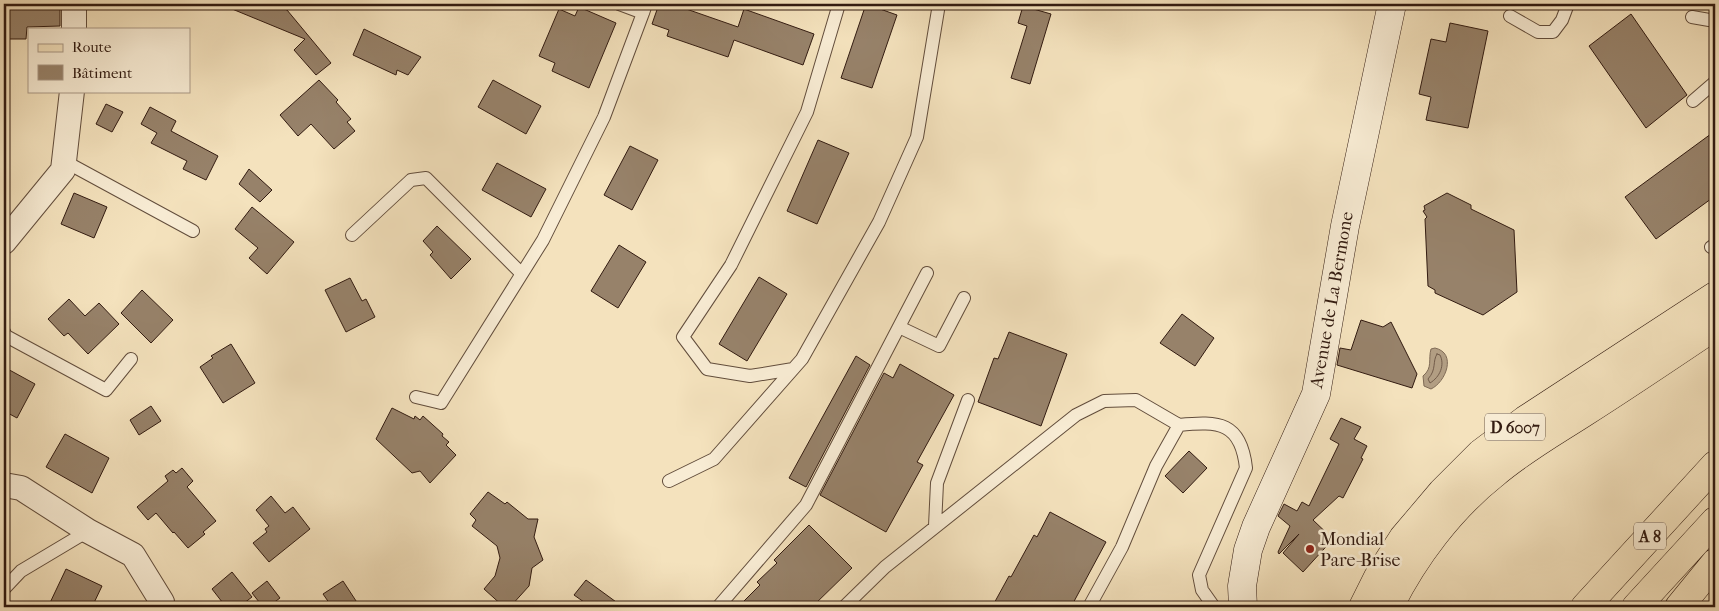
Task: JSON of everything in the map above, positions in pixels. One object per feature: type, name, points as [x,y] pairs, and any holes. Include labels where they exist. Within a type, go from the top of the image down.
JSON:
[{"type":"main road","name":"D 6007","points":[[1363,607],[1378,578],[1403,538],[1442,492],[1481,453],[1524,420],[1715,296]]},
{"type":"main road","name":"D 6007","points":[[1389,607],[1424,548],[1457,509],[1493,474],[1536,442],[1715,326]]},
{"type":"main road","name":"A 8","points":[[1585,607],[1715,465]]},
{"type":"main road","name":"A 8","points":[[1636,607],[1715,521]]},
{"type":"main road","points":[[1679,607],[1715,563]]},
{"type":"street","points":[[74,4],[74,28]]},
{"type":"street","name":"Avenue de La Bermone","points":[[1243,597],[1248,550],[1256,527],[1316,394],[1345,226],[1392,4]]},
{"type":"street","points":[[4,242],[63,170],[72,92]]},
{"type":"street","points":[[4,485],[21,488],[88,531],[133,554],[162,602],[162,607]]},
{"type":"street","points":[[1243,597],[1262,607]]},
{"type":"lane","points":[[416,397],[441,403],[543,240],[604,117],[644,8],[619,4]]},
{"type":"lane","points":[[793,369],[750,376],[707,369],[683,337],[731,265],[807,112],[839,4]]},
{"type":"lane","points":[[669,482],[714,459],[802,360],[878,222],[918,137],[939,4]]},
{"type":"lane","points":[[1510,16],[1538,32],[1553,32],[1562,20],[1568,4]]},
{"type":"lane","points":[[1692,17],[1715,21]]},
{"type":"lane","points":[[1693,100],[1715,82]]},
{"type":"lane","points":[[64,161],[193,231]]},
{"type":"lane","points":[[352,235],[411,180],[426,178],[521,273]]},
{"type":"lane","points":[[718,607],[806,505],[928,273]]},
{"type":"lane","points":[[899,327],[938,346],[964,298]]},
{"type":"lane","points":[[4,332],[6,336],[106,390],[132,359]]},
{"type":"lane","points":[[936,526],[937,483],[968,400]]},
{"type":"lane","points":[[844,607],[885,567],[1076,415],[1104,401],[1136,400],[1179,425],[1206,423],[1226,428],[1238,438],[1244,451],[1246,468],[1199,575],[1202,590],[1214,607]]},
{"type":"lane","points":[[1089,607],[1122,547],[1156,466],[1179,425]]},
{"type":"lane","points":[[4,589],[21,571],[88,531]]},
{"type":"water","points":[[1435,348],[1442,351],[1446,356],[1447,368],[1441,380],[1431,389],[1424,386],[1423,376],[1429,367],[1431,349]]},
{"type":"building","points":[[4,4],[60,4],[60,26],[27,27],[26,39],[9,39],[9,31],[4,31]]},
{"type":"building","points":[[220,4],[271,4],[287,10],[331,63],[316,75],[294,50],[305,39]]},
{"type":"building","points":[[659,4],[672,4],[738,27],[744,9],[814,34],[803,65],[734,40],[728,57],[667,36],[669,30],[652,24]]},
{"type":"building","points":[[866,4],[897,15],[872,88],[841,78]]},
{"type":"building","points":[[1023,6],[1051,14],[1030,84],[1011,78],[1027,26],[1018,23]]},
{"type":"building","points":[[579,7],[616,23],[589,88],[552,71],[555,63],[539,56],[559,9],[575,16]]},
{"type":"building","points":[[1631,14],[1687,95],[1646,128],[1589,46]]},
{"type":"building","points":[[1450,23],[1488,31],[1468,128],[1426,120],[1431,97],[1419,94],[1431,39],[1446,42]]},
{"type":"building","points":[[364,29],[421,57],[408,75],[397,70],[396,75],[353,55]]},
{"type":"building","points":[[319,80],[338,100],[336,102],[351,119],[347,122],[355,131],[334,149],[311,124],[298,136],[280,115]]},
{"type":"building","points":[[493,80],[541,106],[526,134],[478,107]]},
{"type":"building","points":[[106,104],[123,112],[112,132],[96,124]]},
{"type":"building","points":[[150,107],[176,121],[171,131],[218,156],[206,180],[183,169],[187,161],[151,143],[157,133],[141,124]]},
{"type":"building","points":[[1715,131],[1715,196],[1656,239],[1625,197]]},
{"type":"building","points":[[818,140],[849,153],[817,224],[787,211]]},
{"type":"building","points":[[630,146],[658,160],[632,210],[604,195]]},
{"type":"building","points":[[497,163],[546,189],[531,217],[482,190]]},
{"type":"building","points":[[249,169],[272,190],[260,202],[239,184]]},
{"type":"building","points":[[74,193],[107,207],[94,238],[61,224]]},
{"type":"building","points":[[1447,193],[1471,205],[1471,209],[1514,230],[1517,292],[1483,315],[1435,293],[1435,290],[1428,286],[1425,219],[1427,217],[1423,211],[1425,210],[1424,206]]},
{"type":"building","points":[[252,207],[294,242],[267,274],[249,258],[258,248],[235,229]]},
{"type":"building","points":[[437,226],[471,259],[451,279],[430,255],[433,252],[423,241]]},
{"type":"building","points":[[619,245],[646,262],[618,308],[591,291]]},
{"type":"building","points":[[759,277],[787,294],[747,361],[719,344]]},
{"type":"building","points":[[350,278],[362,301],[366,299],[375,317],[346,332],[325,290]]},
{"type":"building","points":[[142,290],[173,320],[151,343],[121,313]]},
{"type":"building","points":[[69,299],[85,316],[99,303],[119,324],[88,354],[68,333],[64,336],[48,319]]},
{"type":"building","points":[[1182,314],[1214,338],[1195,366],[1160,343]]},
{"type":"building","points":[[1361,320],[1383,327],[1391,322],[1417,374],[1412,388],[1337,365],[1340,348],[1351,350]]},
{"type":"building","points":[[1009,332],[1067,354],[1041,426],[978,402],[994,358],[998,359]]},
{"type":"building","points":[[231,344],[255,383],[223,403],[200,367],[213,358],[211,356]]},
{"type":"building","points":[[856,356],[870,365],[806,487],[789,478]]},
{"type":"building","points":[[900,364],[954,395],[917,462],[923,465],[886,532],[820,495],[884,373],[893,378]]},
{"type":"building","points":[[4,367],[35,384],[17,418],[4,411]]},
{"type":"building","points":[[151,406],[161,421],[139,435],[130,420]]},
{"type":"building","points":[[392,408],[414,419],[415,416],[420,420],[423,416],[443,434],[442,436],[449,442],[446,445],[456,455],[430,483],[420,471],[412,473],[376,439]]},
{"type":"building","points":[[1341,418],[1361,427],[1354,439],[1367,446],[1361,458],[1363,459],[1343,498],[1339,496],[1313,520],[1333,539],[1303,572],[1283,553],[1299,534],[1279,554],[1278,552],[1290,526],[1278,516],[1284,504],[1297,511],[1302,502],[1309,506],[1339,444],[1330,439]]},
{"type":"building","points":[[65,434],[109,458],[92,493],[46,467]]},
{"type":"building","points":[[1189,451],[1207,468],[1183,493],[1165,476]]},
{"type":"building","points":[[182,468],[193,481],[187,487],[216,521],[203,532],[205,534],[188,548],[156,513],[148,520],[137,507],[168,481],[165,476],[173,470],[176,473]]},
{"type":"building","points":[[488,492],[505,504],[507,502],[528,519],[538,519],[534,537],[543,560],[532,568],[529,586],[510,607],[504,607],[484,589],[495,576],[500,558],[497,546],[472,526],[476,520],[470,514]]},
{"type":"building","points":[[271,496],[285,513],[293,507],[310,529],[269,562],[253,543],[267,532],[265,529],[269,526],[256,510]]},
{"type":"building","points":[[1050,512],[1106,542],[1071,607],[992,607],[1034,535],[1037,537]]},
{"type":"building","points":[[809,525],[852,568],[812,607],[738,607],[760,585],[757,582],[777,563],[774,560]]},
{"type":"building","points":[[66,569],[102,586],[92,607],[48,607]]},
{"type":"building","points":[[232,572],[252,597],[239,607],[226,607],[212,589]]},
{"type":"building","points":[[586,580],[623,607],[591,607],[574,595]]},
{"type":"building","points":[[267,581],[280,598],[268,607],[263,607],[252,593]]},
{"type":"building","points":[[343,581],[360,607],[332,607],[323,594]]},
{"type":"place","name":"Mondial Pare-Brise","points":[[1310,549]]}]
